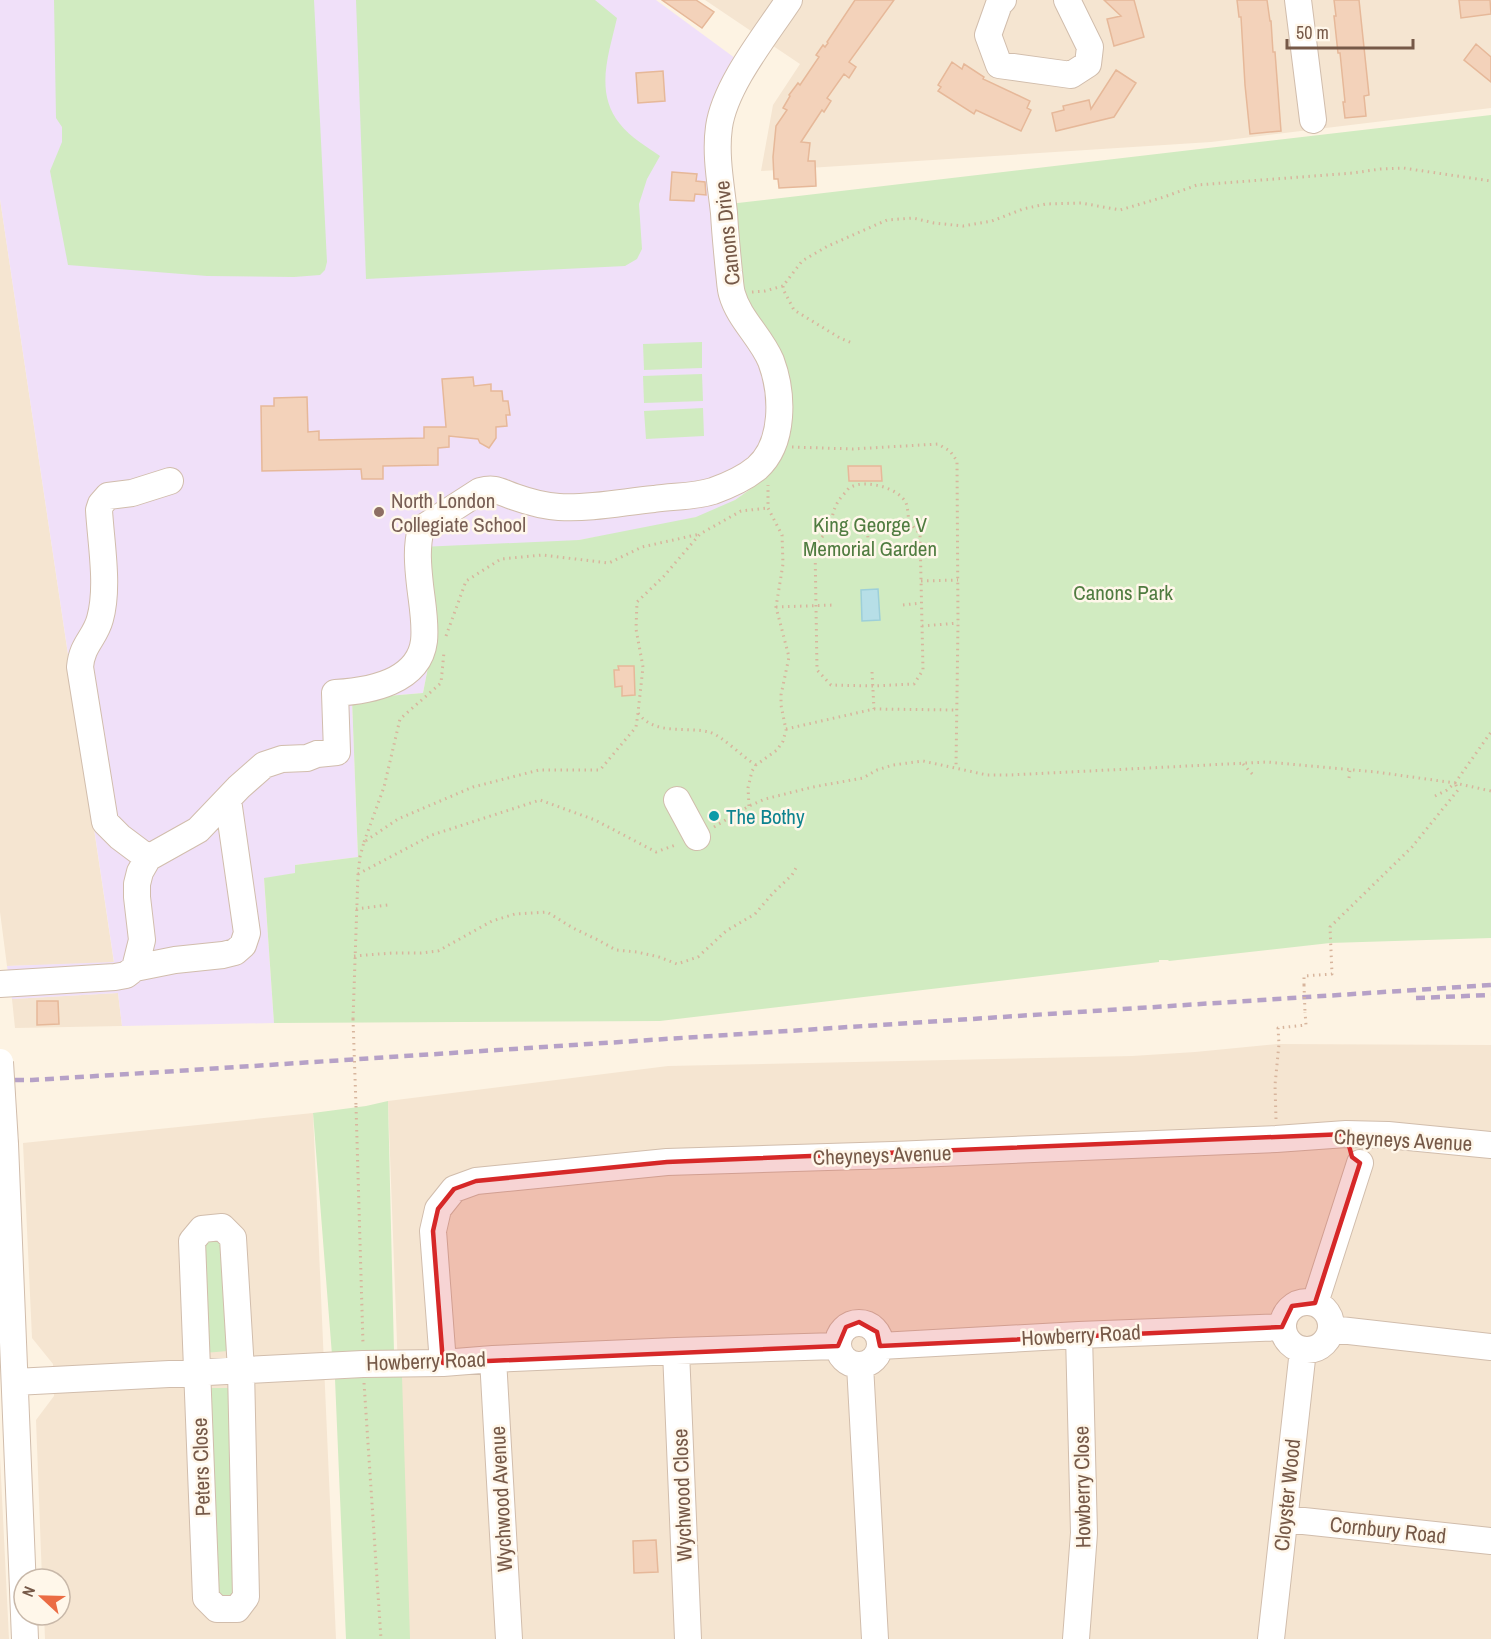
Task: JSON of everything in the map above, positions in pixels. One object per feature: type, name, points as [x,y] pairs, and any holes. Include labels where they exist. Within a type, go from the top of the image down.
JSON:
[{"type":"street","name":"Canons Drive","points":[[764,459],[777,432],[779,397],[770,360],[732,294],[718,151],[719,127],[723,110],[740,74],[789,0]]},
{"type":"street","points":[[998,1],[988,35],[999,65],[1071,75],[1088,64],[1090,47],[1067,0]]},
{"type":"street","points":[[1299,0],[1313,120]]},
{"type":"street","points":[[135,968],[142,940],[137,884],[140,872],[148,858],[198,830],[253,773],[264,765],[282,759],[307,758],[317,754],[337,752],[335,693],[371,688],[405,674],[413,666],[424,643],[418,541],[421,529],[480,491],[489,489],[497,489],[514,497],[558,507],[588,507],[698,495],[730,484],[764,459]]},
{"type":"street","points":[[148,858],[120,837],[105,822],[80,667],[84,648],[98,627],[103,604],[99,510],[101,504],[108,496],[132,493],[170,481]]},
{"type":"street","points":[[0,984],[115,977],[126,975],[135,968],[174,960],[223,956],[235,952],[243,945],[247,933],[228,800]]},
{"type":"street","points":[[677,800],[697,837]]},
{"type":"street","points":[[198,830],[217,830],[225,834],[235,848]]},
{"type":"street","points":[[0,1062],[5,1144],[5,1264],[15,1382],[25,1639]]},
{"type":"street","points":[[1346,1134],[1352,1157],[1360,1163]]},
{"type":"street","name":"Cheyneys Avenue","points":[[443,1363],[433,1231],[438,1209],[454,1189],[476,1181],[667,1162],[905,1155],[1346,1134],[1388,1135],[1491,1145]]},
{"type":"street","points":[[1360,1163],[1380,1155],[1388,1135]]},
{"type":"street","points":[[1315,1303],[1360,1163]]},
{"type":"street","name":"Peters Close","points":[[222,1227],[233,1238],[241,1370],[246,1597],[237,1610],[217,1610],[206,1598],[197,1371],[192,1241],[202,1229],[222,1227]]},
{"type":"street","points":[[1307,1302],[1321,1306],[1329,1316],[1331,1329],[1324,1343],[1311,1350],[1303,1350],[1287,1340],[1282,1327],[1292,1306],[1307,1302]]},
{"type":"street","points":[[859,1322],[872,1327],[880,1339],[876,1357],[860,1365],[848,1362],[839,1352],[838,1346],[838,1338],[846,1327],[859,1322]]},
{"type":"street","name":"Howberry Road","points":[[880,1346],[1282,1327]]},
{"type":"street","points":[[1331,1329],[1491,1347]]},
{"type":"street","name":"Howberry Close","points":[[1076,1639],[1084,1533],[1079,1335]]},
{"type":"street","name":"Howberry Road","points":[[15,1382],[197,1371],[838,1346]]},
{"type":"street","name":"Cloyster Wood","points":[[1271,1639],[1303,1350]]},
{"type":"street","name":"Wychwood Close","points":[[676,1351],[688,1639]]},
{"type":"street","name":"Wychwood Avenue","points":[[494,1359],[508,1639]]},
{"type":"street","points":[[860,1365],[875,1639]]},
{"type":"street","name":"Cornbury Road","points":[[1285,1519],[1491,1541]]},
{"type":"path","points":[[732,294],[765,291],[783,286],[802,261],[828,246],[887,220],[913,218],[963,226],[992,221],[1046,204],[1081,203],[1120,210],[1197,184],[1380,169],[1403,168],[1491,181]]},
{"type":"path","points":[[783,286],[794,310],[852,343]]},
{"type":"path","points":[[749,806],[748,788],[752,771],[756,765],[777,750],[783,741],[786,729],[781,695],[789,657],[776,607],[783,564],[782,535],[768,508],[769,475],[764,459],[791,447],[852,449],[938,444],[950,451],[957,461],[956,767]]},
{"type":"path","points":[[867,484],[884,487],[897,493],[906,503],[909,522],[920,534],[922,670],[914,684],[831,685],[817,670],[815,545],[831,527],[832,513],[838,500],[851,487],[867,484]]},
{"type":"path","points":[[446,636],[466,581],[501,559],[543,555],[609,563],[642,547],[700,534],[741,511],[768,508]]},
{"type":"path","points":[[831,527],[909,522]]},
{"type":"path","points":[[867,524],[868,539]]},
{"type":"path","points":[[364,842],[398,819],[473,787],[539,770],[600,770],[636,727],[643,667],[636,629],[637,602],[664,576],[700,534]]},
{"type":"path","points":[[921,581],[958,580]]},
{"type":"path","points":[[903,605],[921,603]]},
{"type":"path","points":[[776,607],[834,605]]},
{"type":"path","points":[[922,626],[958,623]]},
{"type":"path","points":[[381,1639],[363,1364],[353,1019],[358,874],[364,842],[384,787],[400,719],[441,683],[445,648]]},
{"type":"path","points":[[873,672],[874,709]]},
{"type":"path","points":[[786,729],[874,709],[956,710]]},
{"type":"path","points":[[638,713],[641,718],[655,726],[711,732],[756,765]]},
{"type":"path","points":[[1435,796],[1455,783],[1491,732]]},
{"type":"path","points":[[358,874],[432,835],[540,800],[595,820],[656,852],[697,837],[765,799],[863,778],[893,765],[923,761],[987,775],[1267,762],[1350,769],[1455,783],[1491,791]]},
{"type":"path","points":[[1243,764],[1255,777]]},
{"type":"path","points":[[1349,778],[1350,769]]},
{"type":"path","points":[[1276,1139],[1275,1085],[1279,1044],[1278,1028],[1306,1025],[1304,975],[1332,974],[1330,927],[1412,848],[1458,790],[1455,783]]},
{"type":"path","points":[[354,956],[438,951],[492,921],[515,914],[547,912],[616,950],[637,952],[677,964],[698,957],[726,931],[755,914],[796,868]]},
{"type":"path","points":[[356,909],[388,905]]},
{"type":"highlighted area","points":[[1346,1134],[1352,1157],[1360,1163],[1315,1303],[1292,1306],[1282,1327],[880,1346],[877,1332],[859,1322],[846,1327],[838,1346],[443,1363],[433,1231],[438,1209],[454,1189],[476,1181],[667,1162]]},
{"type":"shaded area","name":"North London Collegiate School","points":[[0,0],[656,0],[739,61],[715,111],[766,372],[769,419],[752,465],[766,477],[735,500],[705,515],[579,540],[432,647],[423,693],[352,699],[358,857],[295,865],[296,873],[264,879],[274,1023],[122,1026],[118,993],[12,999],[7,966],[114,962],[0,199]]},
{"type":"shaded area","points":[[705,0],[1491,0],[1491,108],[1211,142],[761,171],[773,105],[800,64]]},
{"type":"shaded area","points":[[0,199],[114,963],[7,966],[0,912]]},
{"type":"shaded area","points":[[118,993],[122,1026],[15,1028],[12,999]]},
{"type":"shaded area","points":[[1277,1044],[1491,1045],[1491,1639],[408,1639],[388,1101],[668,1066],[1132,1056]]},
{"type":"shaded area","points":[[313,1113],[336,1639],[45,1639],[44,1627],[72,1627],[72,1567],[42,1567],[36,1420],[54,1396],[53,1364],[32,1338],[23,1143]]},
{"type":"shaded area","points":[[0,1457],[9,1639],[0,1639]]},
{"type":"green space","points":[[54,0],[314,0],[327,262],[325,270],[320,275],[207,276],[68,265],[50,171],[62,142],[62,127],[56,118]]},
{"type":"green space","points":[[356,0],[595,0],[617,18],[606,72],[607,99],[612,112],[624,129],[660,156],[647,179],[639,204],[642,249],[637,259],[625,266],[366,279]]},
{"type":"green space","name":"Canons Park","points":[[1491,115],[1491,938],[1330,943],[1169,961],[1159,960],[1159,962],[660,1021],[274,1023],[264,878],[295,873],[295,865],[358,857],[352,699],[423,693],[432,647],[420,547],[579,540],[696,517],[735,500],[772,472],[782,447],[743,305],[729,204]]},
{"type":"green space","points":[[702,342],[702,368],[644,370],[643,344]]},
{"type":"green space","points":[[702,374],[703,401],[644,403],[643,376]]},
{"type":"green space","points":[[703,408],[704,436],[646,439],[644,411]]},
{"type":"green space","points":[[388,1101],[394,1352],[332,1355],[313,1113]]},
{"type":"green space","points":[[225,1236],[228,1351],[204,1353],[199,1239]]},
{"type":"green space","points":[[402,1376],[410,1639],[346,1639],[335,1379]]},
{"type":"green space","points":[[204,1388],[233,1388],[238,1601],[213,1599]]},
{"type":"water","points":[[878,589],[880,620],[862,621],[861,590]]},
{"type":"building","points":[[662,0],[696,0],[714,12],[702,28]]},
{"type":"building","points":[[855,0],[894,0],[849,62],[856,67],[849,78],[844,74],[827,98],[831,101],[824,112],[822,110],[801,142],[810,143],[808,161],[815,161],[816,186],[779,188],[778,179],[774,179],[773,157],[776,126],[787,110],[783,108],[789,95],[798,83],[800,85],[819,57],[816,55],[823,45],[825,47],[828,43]]},
{"type":"building","points":[[1104,0],[1134,0],[1144,37],[1114,46],[1107,19],[1121,16]]},
{"type":"building","points":[[1237,0],[1267,0],[1273,52],[1275,52],[1281,131],[1250,134],[1241,17],[1239,17]]},
{"type":"building","points":[[1334,0],[1359,0],[1369,95],[1364,96],[1366,116],[1345,118]]},
{"type":"building","points":[[1459,0],[1490,0],[1491,14],[1461,18]]},
{"type":"building","points":[[1476,44],[1491,57],[1491,82],[1464,60]]},
{"type":"building","points":[[952,62],[962,69],[964,64],[984,77],[983,79],[1030,101],[1027,108],[1031,110],[1021,131],[976,110],[974,114],[938,91],[941,87],[938,85]]},
{"type":"building","points":[[1116,70],[1136,83],[1114,117],[1056,131],[1052,113],[1064,110],[1063,106],[1089,100],[1091,109]]},
{"type":"building","points":[[663,71],[665,101],[638,103],[636,73]]},
{"type":"building","points":[[672,172],[697,174],[696,181],[705,182],[706,195],[695,194],[694,201],[670,200]]},
{"type":"building","points":[[473,377],[474,386],[491,384],[491,391],[502,391],[503,401],[508,401],[510,415],[506,415],[507,426],[496,427],[496,438],[489,448],[480,443],[478,439],[449,436],[449,447],[438,448],[438,465],[383,466],[383,479],[362,479],[361,469],[262,471],[261,406],[274,406],[274,398],[307,397],[308,432],[319,431],[319,440],[424,438],[424,427],[446,427],[442,379]]},
{"type":"building","points":[[848,466],[881,466],[882,481],[849,481]]},
{"type":"building","points":[[618,666],[634,666],[635,695],[622,696],[622,686],[615,687],[614,670],[619,670]]},
{"type":"building","points":[[37,1001],[58,1001],[59,1024],[37,1025]]},
{"type":"building","points":[[656,1540],[658,1572],[634,1573],[633,1541]]},
{"type":"railway","points":[[0,1080],[161,1072],[1491,985]]},
{"type":"railway","points":[[1416,998],[1491,995]]},
{"type":"place","name":"North London Collegiate School","points":[[379,512]]},
{"type":"place","name":"The Bothy","points":[[714,816]]},
{"type":"park label","name":"King George V Memorial Garden","points":[[870,536]]}]
